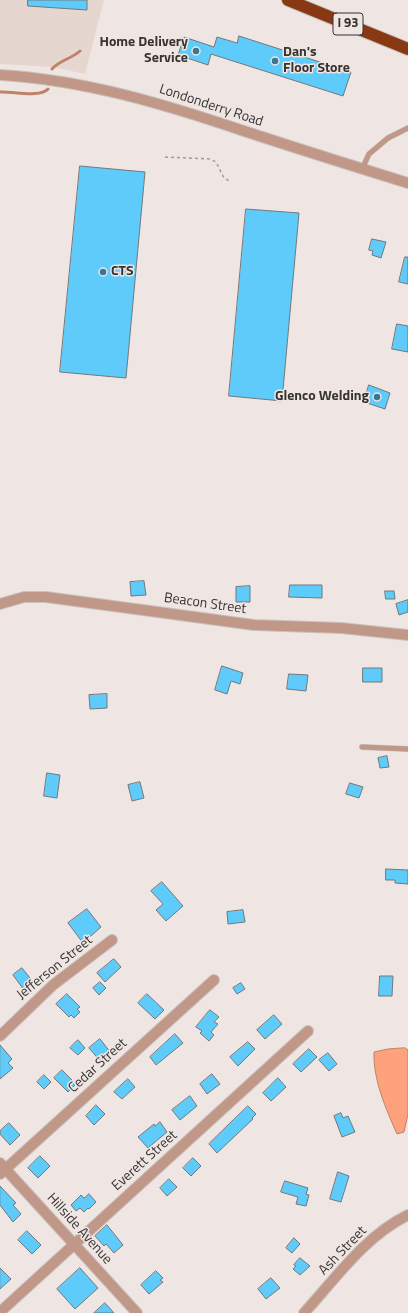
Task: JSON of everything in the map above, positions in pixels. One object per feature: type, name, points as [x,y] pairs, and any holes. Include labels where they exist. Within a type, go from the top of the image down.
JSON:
[{"type":"highway","name":"I 93","points":[[288,0],[408,49]]},
{"type":"street","name":"Londonderry Road","points":[[0,75],[56,81],[121,93],[170,106],[408,183]]},
{"type":"street","name":"Beacon Street","points":[[0,604],[24,597],[46,597],[254,625],[341,628],[408,635]]},
{"type":"street","name":"Jefferson Street","points":[[0,1036],[53,985],[112,940]]},
{"type":"street","name":"Cedar Street","points":[[2,1169],[214,980]]},
{"type":"street","name":"Everett Street","points":[[0,1312],[308,1031]]},
{"type":"street","name":"Hillside Avenue","points":[[2,1169],[74,1244],[137,1313]]},
{"type":"street","name":"Ash Street","points":[[304,1313],[370,1241],[391,1224],[408,1215]]},
{"type":"lane","points":[[362,169],[369,154],[388,138],[408,128]]},
{"type":"lane","points":[[362,747],[408,750]]},
{"type":"path","points":[[165,157],[210,159],[216,162],[224,178],[231,182]]},
{"type":"shaded area","points":[[0,0],[104,0],[85,74],[53,67],[0,64]]},
{"type":"shaded area","points":[[405,1048],[408,1050],[408,1114],[404,1132],[397,1134],[378,1084],[374,1063],[374,1052]]},
{"type":"building","points":[[28,0],[87,0],[87,10],[28,6]]},
{"type":"building","points":[[239,36],[351,72],[343,96],[211,54],[208,65],[178,55],[184,37],[214,47],[217,37],[237,43]]},
{"type":"building","name":"CTS","points":[[80,166],[145,172],[126,378],[60,372]]},
{"type":"building","points":[[246,209],[299,213],[282,401],[229,396]]},
{"type":"building","points":[[372,239],[386,242],[381,258],[372,255],[373,251],[369,250]]},
{"type":"building","points":[[405,257],[408,257],[408,284],[399,282]]},
{"type":"building","points":[[397,324],[408,326],[408,352],[392,349]]},
{"type":"building","name":"Glenco Welding","points":[[369,385],[390,393],[385,409],[364,402]]},
{"type":"building","points":[[144,581],[146,595],[131,596],[130,582]]},
{"type":"building","points":[[290,585],[322,585],[322,598],[289,597]]},
{"type":"building","points":[[250,586],[250,602],[236,602],[236,587]]},
{"type":"building","points":[[385,591],[394,591],[395,599],[386,599]]},
{"type":"building","points":[[408,600],[408,612],[399,615],[396,604]]},
{"type":"building","points":[[222,666],[243,673],[240,684],[231,681],[227,694],[215,690]]},
{"type":"building","points":[[363,668],[382,668],[382,682],[363,682]]},
{"type":"building","points":[[289,674],[308,675],[306,691],[287,689]]},
{"type":"building","points":[[107,694],[107,708],[90,709],[89,695]]},
{"type":"building","points":[[387,756],[389,767],[380,768],[378,758]]},
{"type":"building","points":[[47,773],[60,775],[57,798],[44,796]]},
{"type":"building","points":[[140,782],[144,798],[132,801],[128,785]]},
{"type":"building","points":[[350,783],[363,787],[359,798],[346,794]]},
{"type":"building","points":[[386,869],[408,870],[408,884],[395,883],[395,880],[386,880]]},
{"type":"building","points":[[162,882],[183,906],[166,921],[156,910],[163,904],[151,891]]},
{"type":"building","points":[[87,909],[101,927],[83,943],[68,923]]},
{"type":"building","points":[[243,910],[245,922],[228,924],[227,912]]},
{"type":"building","points":[[114,959],[121,967],[105,982],[97,973]]},
{"type":"building","points":[[22,968],[34,983],[24,990],[13,975]]},
{"type":"building","points":[[380,976],[393,976],[392,996],[379,996]]},
{"type":"building","points":[[100,982],[106,988],[99,995],[93,988]]},
{"type":"building","points":[[241,983],[245,989],[237,994],[233,988]]},
{"type":"building","points":[[67,994],[80,1007],[77,1009],[80,1012],[74,1018],[71,1015],[69,1017],[56,1004]]},
{"type":"building","points":[[147,994],[164,1010],[155,1019],[138,1003]]},
{"type":"building","points":[[210,1010],[219,1017],[214,1022],[218,1024],[211,1032],[214,1035],[209,1041],[200,1033],[202,1031],[196,1027]]},
{"type":"building","points":[[274,1015],[282,1024],[265,1039],[257,1030]]},
{"type":"building","points":[[175,1034],[183,1043],[156,1065],[150,1057]]},
{"type":"building","points":[[100,1039],[111,1053],[101,1062],[89,1048]]},
{"type":"building","points":[[78,1040],[85,1048],[78,1055],[70,1048]]},
{"type":"building","points":[[248,1042],[255,1049],[238,1066],[230,1057]]},
{"type":"building","points":[[0,1045],[12,1059],[8,1063],[13,1068],[0,1079]]},
{"type":"building","points":[[309,1049],[317,1057],[301,1072],[293,1064]]},
{"type":"building","points":[[328,1053],[337,1064],[329,1071],[319,1060]]},
{"type":"building","points":[[62,1070],[76,1084],[68,1092],[54,1078]]},
{"type":"building","points":[[212,1074],[220,1084],[207,1094],[200,1084]]},
{"type":"building","points":[[44,1075],[51,1082],[44,1089],[37,1082]]},
{"type":"building","points":[[278,1078],[286,1087],[271,1101],[263,1093]]},
{"type":"building","points":[[128,1079],[135,1087],[122,1099],[114,1092]]},
{"type":"building","points":[[190,1096],[197,1106],[180,1120],[172,1110]]},
{"type":"building","points":[[96,1105],[105,1114],[94,1125],[86,1116]]},
{"type":"building","points":[[248,1106],[256,1114],[252,1118],[253,1119],[217,1153],[209,1144]]},
{"type":"building","points":[[341,1113],[343,1118],[348,1116],[355,1132],[342,1137],[334,1116]]},
{"type":"building","points":[[160,1122],[167,1132],[148,1148],[138,1137],[154,1124],[155,1126]]},
{"type":"building","points":[[9,1123],[20,1135],[10,1145],[0,1134],[0,1131]]},
{"type":"building","points":[[40,1156],[50,1166],[38,1178],[28,1168]]},
{"type":"building","points":[[193,1158],[201,1166],[191,1176],[183,1168]]},
{"type":"building","points":[[338,1172],[349,1176],[341,1202],[330,1199]]},
{"type":"building","points":[[169,1179],[177,1187],[167,1196],[160,1188]]},
{"type":"building","points":[[285,1181],[308,1188],[306,1194],[309,1195],[306,1206],[296,1204],[298,1197],[281,1192]]},
{"type":"building","points":[[0,1186],[16,1203],[13,1205],[21,1214],[13,1222],[0,1205]]},
{"type":"building","points":[[89,1194],[96,1202],[84,1212],[80,1208],[76,1211],[71,1205],[81,1195],[84,1198]]},
{"type":"building","points":[[107,1225],[123,1245],[114,1253],[106,1244],[104,1246],[95,1236]]},
{"type":"building","points":[[27,1231],[41,1245],[32,1254],[18,1240]]},
{"type":"building","points":[[294,1238],[300,1244],[292,1253],[286,1248]]},
{"type":"building","points":[[300,1258],[310,1266],[300,1275],[293,1269],[296,1266],[294,1265]]},
{"type":"building","points":[[0,1268],[11,1279],[0,1289]]},
{"type":"building","points":[[80,1268],[98,1288],[75,1309],[57,1289]]},
{"type":"building","points":[[156,1271],[163,1278],[160,1280],[163,1282],[149,1294],[141,1285]]},
{"type":"building","points":[[271,1278],[280,1288],[266,1299],[258,1289]]},
{"type":"building","points":[[105,1303],[114,1313],[94,1313]]},
{"type":"waterway","points":[[52,69],[80,51]]},
{"type":"waterway","points":[[0,92],[32,94],[44,92],[48,89]]},
{"type":"place","name":"Home Delivery Service","points":[[196,51]]},
{"type":"place","name":"Dan's Floor Store","points":[[275,61]]},
{"type":"place","name":"CTS","points":[[103,272]]},
{"type":"place","name":"Glenco Welding","points":[[377,397]]}]
